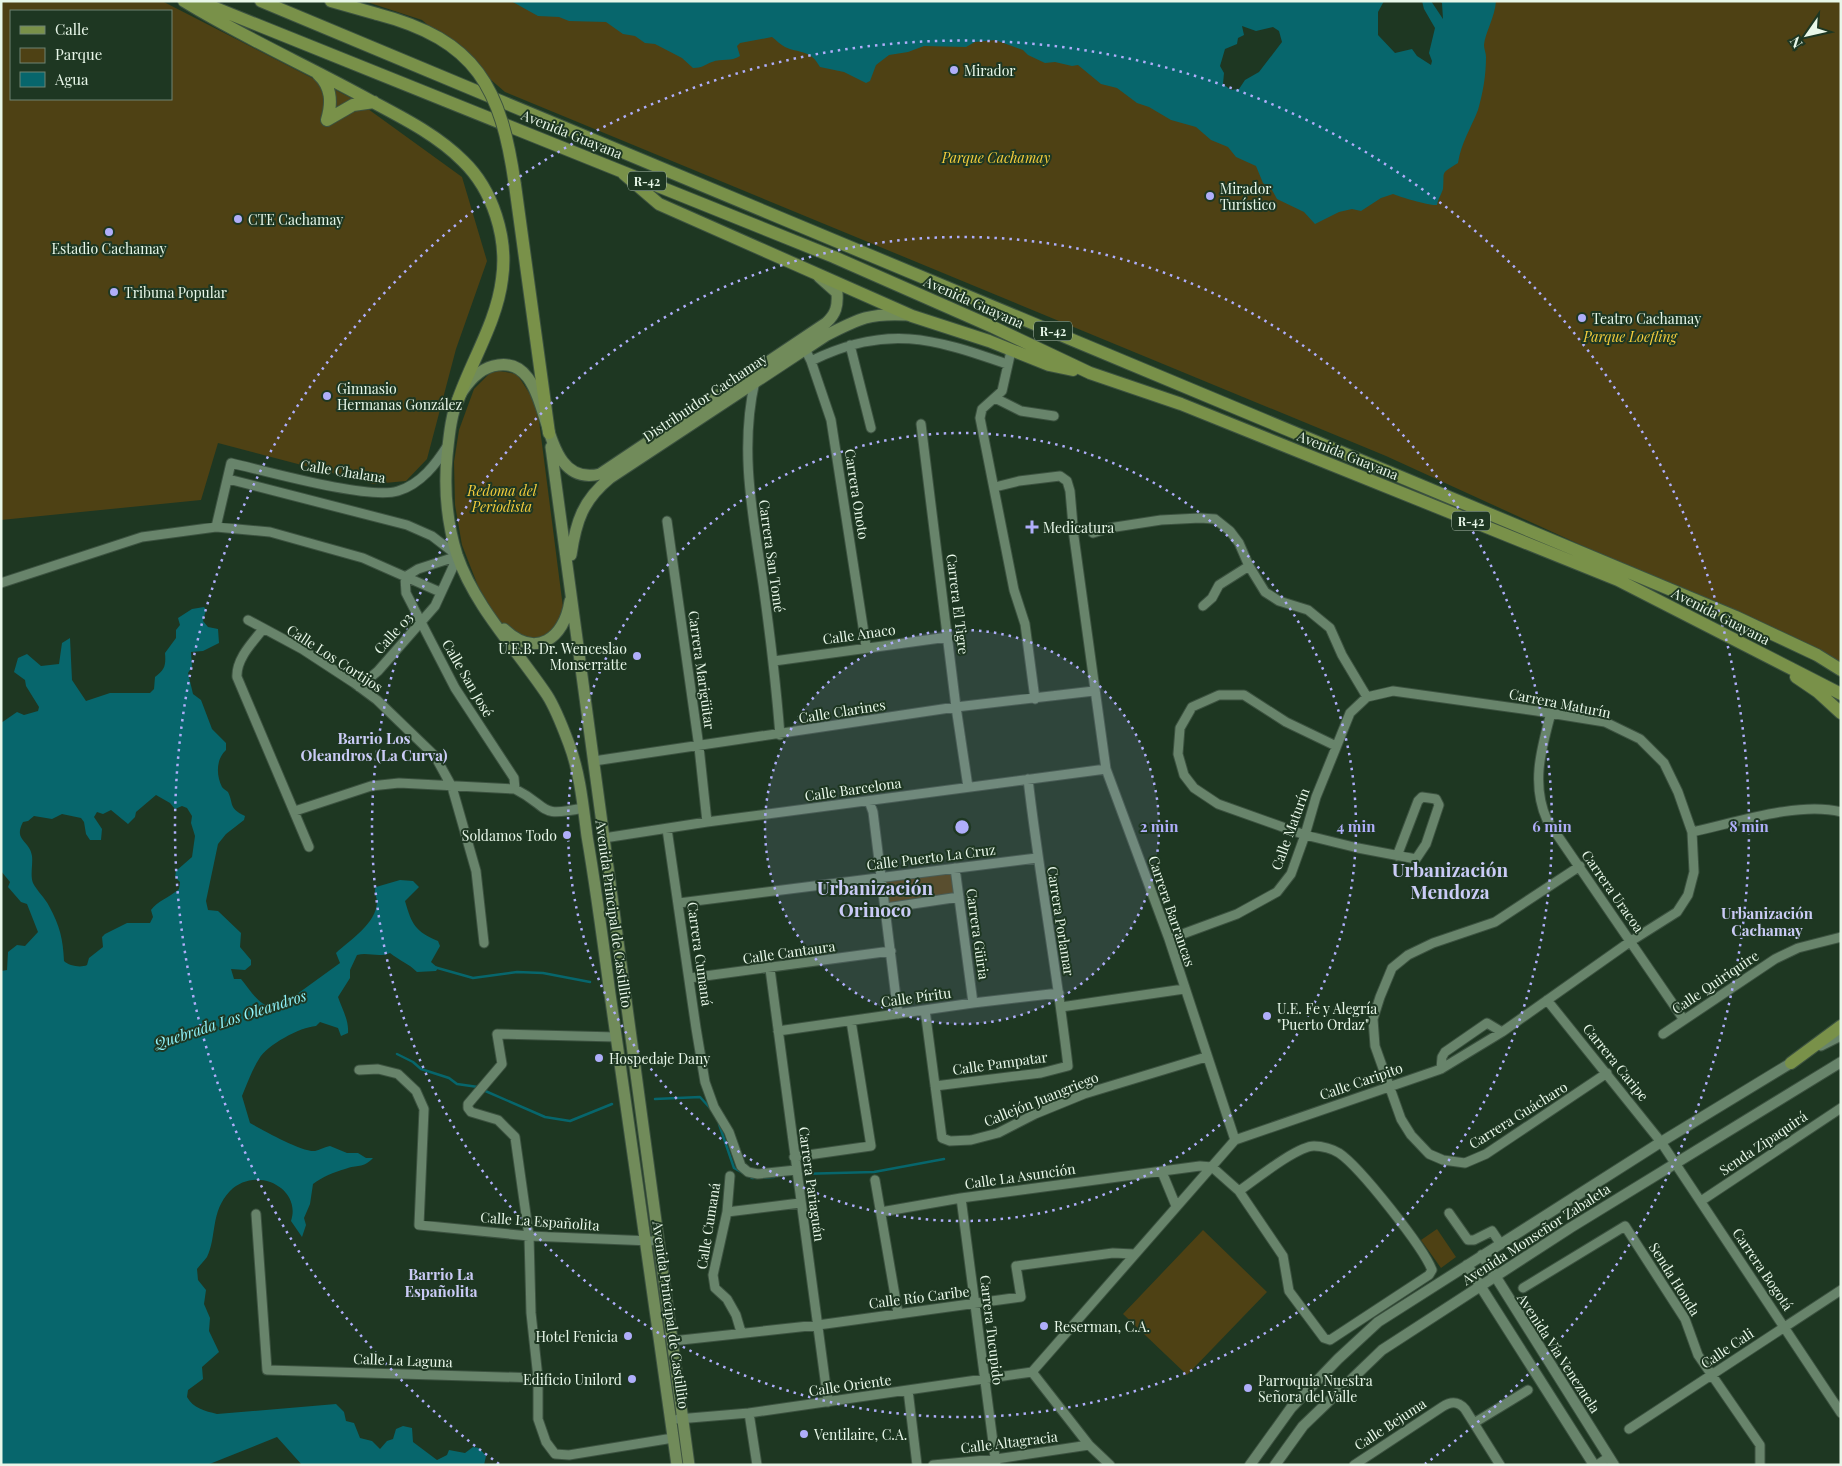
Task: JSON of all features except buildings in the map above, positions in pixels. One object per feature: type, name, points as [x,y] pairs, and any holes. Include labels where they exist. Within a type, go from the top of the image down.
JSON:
[{"type":"main road","points":[[184,1],[374,102],[427,133],[464,162],[482,186],[497,221],[503,261],[497,304],[469,367],[458,400]]},
{"type":"main road","name":"Avenida Guayana","points":[[198,1],[834,257],[993,326],[1090,373],[1181,404],[1618,580],[1841,694]]},
{"type":"main road","name":"Avenida Guayana","points":[[262,1],[1727,613],[1817,655],[1841,670]]},
{"type":"main road","points":[[331,1],[404,21],[432,34],[464,57],[484,79],[499,109],[512,158],[549,433]]},
{"type":"main road","points":[[315,71],[322,78],[331,98],[328,120],[352,105],[374,102]]},
{"type":"main road","name":"Distribuidor Cachamay","points":[[621,170],[659,204],[912,316],[949,326],[1049,365],[1090,373]]},
{"type":"main road","name":"Distribuidor Cachamay","points":[[549,433],[560,458],[567,468],[587,477],[606,470],[713,396],[816,331],[833,316],[838,304],[836,293],[826,282],[810,271]]},
{"type":"main road","name":"Distribuidor Cachamay","points":[[569,566],[578,521],[585,503],[596,490],[755,381],[857,319],[885,314],[912,316]]},
{"type":"main road","points":[[458,400],[478,373],[488,368],[508,365],[525,373],[531,382],[549,433]]},
{"type":"main road","name":"Avenida Principal de Castillito","points":[[458,400],[448,444],[446,492],[458,556],[492,619],[549,697],[576,767],[645,1241],[676,1420],[689,1465]]},
{"type":"main road","name":"Avenida Principal de Castillito","points":[[549,433],[569,566],[672,1341],[676,1420],[673,1438],[676,1465]]},
{"type":"main road","points":[[492,619],[521,641],[542,643],[550,639],[565,623],[569,610],[569,566]]},
{"type":"main road","points":[[1750,647],[1818,692],[1841,713]]},
{"type":"main road","points":[[1792,1062],[1841,1026]]},
{"type":"street","points":[[811,361],[850,345],[892,338],[919,338],[964,349],[1007,364]]},
{"type":"street","points":[[850,345],[871,428]]},
{"type":"street","name":"Carrera Onoto","points":[[805,349],[811,361],[831,420],[866,646]]},
{"type":"street","points":[[1011,351],[1002,391],[982,409],[980,418],[1014,590],[1025,624],[1035,699]]},
{"type":"street","name":"Carrera San Tomé","points":[[755,381],[749,408],[748,482],[774,660],[780,735]]},
{"type":"street","points":[[994,398],[1021,411],[1054,416]]},
{"type":"street","name":"Carrera El Tigre","points":[[921,424],[956,708],[968,787]]},
{"type":"street","name":"Calle Chalana","points":[[216,527],[231,463],[325,484],[382,493],[398,491],[427,473],[448,444]]},
{"type":"street","name":"Carrera Barrancas","points":[[995,487],[1019,481],[1060,476],[1067,481],[1070,491],[1074,537],[1094,691],[1106,768],[1169,939],[1206,1057],[1235,1140]]},
{"type":"street","points":[[228,479],[407,525],[432,536],[458,556]]},
{"type":"street","points":[[1092,533],[1110,528],[1161,520],[1215,519],[1230,530],[1239,543],[1249,566],[1265,592],[1279,601],[1308,610],[1330,628],[1342,655],[1367,697]]},
{"type":"street","name":"Carrera Marigüitar","points":[[668,521],[699,747],[707,822]]},
{"type":"street","points":[[1,583],[142,537],[216,527],[270,532],[363,558],[440,592]]},
{"type":"street","points":[[405,577],[418,569],[458,556]]},
{"type":"street","name":"Calle 03","points":[[359,687],[378,671],[435,606],[458,556]]},
{"type":"street","points":[[1203,606],[1212,598],[1220,585],[1249,566]]},
{"type":"street","name":"Calle San José","points":[[405,577],[406,593],[420,622],[455,688],[514,778],[515,789]]},
{"type":"street","name":"Calle Los Cortijos","points":[[248,620],[263,630],[302,649],[377,700],[435,756],[452,787],[476,871],[484,943]]},
{"type":"street","points":[[263,630],[239,661],[236,668],[237,677],[310,847]]},
{"type":"street","name":"Calle Anaco","points":[[774,660],[866,646],[948,637]]},
{"type":"street","name":"Calle Clarines","points":[[594,761],[956,708],[1094,691]]},
{"type":"street","name":"Carrera Maturín","points":[[1367,697],[1393,691],[1605,722],[1640,739],[1664,763],[1678,792],[1692,832]]},
{"type":"street","points":[[1336,746],[1286,722],[1244,695],[1219,695],[1192,707],[1180,728],[1178,754],[1184,774],[1194,788],[1218,804],[1305,836],[1397,856],[1416,859],[1428,836],[1439,805],[1436,799],[1422,797],[1418,801],[1397,856]]},
{"type":"street","name":"Calle Maturín","points":[[1169,939],[1236,914],[1277,892],[1291,874],[1305,836],[1316,797],[1350,713],[1367,697]]},
{"type":"street","name":"Carrera Uracoa","points":[[1551,713],[1539,758],[1538,787],[1541,806],[1547,820],[1684,1020]]},
{"type":"street","name":"Calle Barcelona","points":[[604,838],[707,822],[1106,768]]},
{"type":"street","name":"Carrera Porlamar","points":[[1028,779],[1037,858],[1059,993],[1068,1066]]},
{"type":"street","points":[[295,811],[371,786],[399,782],[452,787],[515,789],[527,795],[546,812],[557,814],[583,808]]},
{"type":"street","points":[[869,800],[873,812],[882,877],[898,1014]]},
{"type":"street","points":[[1692,832],[1797,810],[1828,809],[1841,812]]},
{"type":"street","name":"Carrera Cumaná","points":[[667,829],[705,1082],[714,1107],[729,1132],[741,1166],[748,1172],[758,1174],[797,1173]]},
{"type":"street","name":"Calle Caripito","points":[[1235,1140],[1441,1069],[1502,1032],[1631,941],[1677,912],[1688,895],[1694,872],[1692,832]]},
{"type":"street","name":"Calle Puerto La Cruz","points":[[679,903],[1037,858]]},
{"type":"street","name":"Carrera Guácharo","points":[[1580,866],[1495,922],[1433,943],[1408,954],[1392,968],[1380,997],[1374,1019],[1375,1046],[1401,1119],[1411,1135],[1429,1154],[1443,1160],[1465,1163],[1486,1154],[1608,1073]]},
{"type":"street","name":"Carrera Güiria","points":[[955,868],[974,1003]]},
{"type":"street","points":[[886,908],[959,897]]},
{"type":"street","name":"Calle Quiriquire","points":[[1662,1034],[1775,959],[1798,948],[1841,937]]},
{"type":"street","name":"Calle Cantaura","points":[[690,978],[770,969],[890,951]]},
{"type":"street","name":"Carrera Pariaguán","points":[[770,969],[828,1402]]},
{"type":"street","points":[[1061,1007],[1184,989]]},
{"type":"street","name":"Calle Píritu","points":[[778,1031],[1059,993]]},
{"type":"street","name":"Carrera Caripe","points":[[1548,1000],[1661,1142]]},
{"type":"street","points":[[925,1010],[935,1086]]},
{"type":"street","points":[[794,1157],[871,1146],[852,1021]]},
{"type":"street","points":[[1441,1069],[1442,1057],[1445,1052],[1488,1023],[1502,1032]]},
{"type":"street","points":[[616,1037],[497,1034],[502,1064],[468,1104],[468,1108],[471,1112],[498,1120],[515,1137],[528,1236],[538,1378],[538,1419],[546,1442],[554,1454],[569,1456],[673,1438]]},
{"type":"street","points":[[1792,1062],[1841,1036]]},
{"type":"street","name":"Callejón Juangriego","points":[[935,1086],[942,1138],[950,1141],[971,1140],[998,1133],[1034,1114],[1084,1094],[1206,1057]]},
{"type":"street","name":"Avenida Monseñor Zabaleta","points":[[1250,1465],[1291,1408],[1338,1359],[1378,1322],[1500,1243],[1792,1062]]},
{"type":"street","name":"Avenida Monseñor Zabaleta","points":[[1275,1465],[1303,1426],[1382,1350],[1494,1276],[1675,1162],[1841,1062]]},
{"type":"street","name":"Calle Pampatar","points":[[935,1086],[1041,1073],[1068,1066]]},
{"type":"street","name":"Calle La Españolita","points":[[359,1070],[378,1069],[398,1074],[416,1091],[424,1109],[419,1225],[528,1236],[659,1242]]},
{"type":"street","name":"Senda Zipaquirá","points":[[1701,1200],[1841,1108]]},
{"type":"street","points":[[1110,1465],[1089,1445],[1032,1372],[1235,1140]]},
{"type":"street","name":"Carrera Bogotá","points":[[1661,1142],[1841,1413]]},
{"type":"street","points":[[1212,1167],[1239,1191],[1283,1256],[1289,1291],[1324,1338],[1335,1340],[1429,1275],[1432,1270],[1381,1197],[1340,1153],[1328,1148],[1313,1146],[1300,1149],[1239,1191]]},
{"type":"street","name":"Calle La Asunción","points":[[881,1212],[961,1198],[1200,1166],[1212,1167]]},
{"type":"street","points":[[1162,1172],[1176,1206]]},
{"type":"street","name":"Calle Cumaná","points":[[730,1176],[727,1212],[718,1250],[714,1281],[715,1288],[727,1299],[736,1315],[741,1332]]},
{"type":"street","points":[[875,1180],[898,1313]]},
{"type":"street","name":"Carrera Tucupido","points":[[961,1198],[996,1462]]},
{"type":"street","points":[[727,1212],[800,1203]]},
{"type":"street","points":[[1449,1213],[1468,1240],[1474,1240],[1489,1231],[1500,1243]]},
{"type":"street","name":"Calle La Laguna","points":[[256,1214],[267,1370],[538,1378]]},
{"type":"street","name":"Senda Honda","points":[[1523,1288],[1625,1226],[1685,1319],[1698,1355],[1760,1445],[1760,1465]]},
{"type":"street","name":"Calle Río Caribe","points":[[672,1341],[818,1325],[1021,1297],[1016,1266],[1113,1253],[1134,1254]]},
{"type":"street","name":"Avenida Vía Venezuela","points":[[1482,1255],[1611,1461]]},
{"type":"street","points":[[1467,1265],[1595,1465],[1611,1461]]},
{"type":"street","name":"Calle Cali","points":[[1629,1429],[1841,1290]]},
{"type":"street","name":"Calle Oriente","points":[[676,1420],[749,1413],[1032,1372]]},
{"type":"street","points":[[908,1390],[916,1465]]},
{"type":"street","points":[[1500,1465],[1474,1423],[1528,1390]]},
{"type":"street","name":"Calle Bejuma","points":[[1354,1465],[1442,1407],[1454,1402],[1461,1403],[1474,1423]]},
{"type":"street","points":[[749,1413],[756,1465]]},
{"type":"street","name":"Calle Altagracia","points":[[933,1465],[996,1462],[1089,1445]]},
{"type":"green space","name":"CTE Cachamay","points":[[1,1],[162,1],[357,101],[462,177],[487,261],[456,349],[427,459],[406,481],[374,484],[218,443],[201,500],[1,520]]},
{"type":"green space","points":[[364,1],[629,1],[761,21],[898,53],[1003,18],[1321,181],[1455,156],[1470,1],[1841,1],[1841,664],[1386,456],[505,92],[422,20]]},
{"type":"green space","name":"Redoma del Periodista","points":[[493,370],[517,374],[537,405],[565,623],[539,640],[510,632],[496,617],[478,586],[462,545],[455,505],[454,462],[459,430],[474,389]]},
{"type":"green space","points":[[952,871],[956,894],[889,905],[885,879]]},
{"type":"green space","points":[[1437,1229],[1456,1257],[1441,1268],[1421,1240]]},
{"type":"green space","points":[[1203,1230],[1267,1292],[1187,1375],[1123,1314]]},
{"type":"water","points":[[511,1],[1384,1],[1378,12],[1378,35],[1395,53],[1412,49],[1417,56],[1431,65],[1432,61],[1429,53],[1435,28],[1424,9],[1422,1],[1431,1],[1443,19],[1442,3],[1440,1],[1496,1],[1484,45],[1486,57],[1485,70],[1483,91],[1478,110],[1464,142],[1458,163],[1444,173],[1443,189],[1437,205],[1422,203],[1393,194],[1381,198],[1361,211],[1352,209],[1339,212],[1315,224],[1304,212],[1277,199],[1272,190],[1263,183],[1256,166],[1236,157],[1228,147],[1211,140],[1196,127],[1171,120],[1149,107],[1137,103],[1117,88],[1101,84],[1078,65],[1072,66],[1055,62],[1045,63],[1028,55],[1023,50],[995,40],[975,42],[966,47],[924,46],[908,52],[889,55],[876,65],[870,81],[866,83],[844,72],[820,67],[813,57],[785,47],[772,37],[740,43],[737,46],[740,56],[737,58],[716,61],[693,68],[682,58],[655,44],[645,43],[635,36],[623,34],[606,22],[569,21],[559,17],[538,16]],"holes":[[[1242,26],[1256,31],[1273,27],[1279,31],[1282,42],[1259,72],[1245,80],[1239,89],[1231,90],[1223,84],[1224,73],[1220,66],[1225,49],[1237,44],[1238,38],[1244,35]]]},
{"type":"water","points":[[204,607],[206,610],[203,621],[208,627],[218,629],[219,643],[203,651],[191,652],[192,667],[188,673],[193,694],[201,700],[212,729],[226,743],[226,750],[220,758],[218,767],[222,788],[228,792],[232,806],[236,811],[245,816],[244,820],[226,834],[218,844],[206,901],[208,910],[218,911],[241,933],[240,947],[251,960],[251,965],[245,970],[231,969],[234,979],[241,979],[258,1000],[269,1007],[282,1005],[340,963],[336,953],[362,931],[376,910],[376,887],[400,880],[413,881],[419,887],[405,901],[412,922],[424,934],[438,941],[440,946],[431,962],[438,968],[436,971],[417,972],[390,953],[357,955],[350,970],[350,978],[338,997],[346,1019],[348,1033],[341,1036],[338,1028],[320,1022],[316,1026],[301,1030],[276,1043],[256,1063],[242,1096],[250,1123],[301,1148],[315,1151],[330,1146],[347,1153],[358,1153],[366,1158],[373,1158],[363,1165],[332,1173],[313,1184],[310,1204],[304,1218],[306,1225],[302,1237],[291,1221],[293,1209],[290,1199],[283,1190],[274,1184],[264,1180],[252,1180],[241,1183],[230,1191],[219,1207],[207,1257],[197,1269],[198,1280],[206,1290],[204,1304],[210,1318],[209,1331],[219,1352],[202,1367],[203,1379],[188,1390],[187,1397],[196,1406],[217,1414],[336,1404],[344,1412],[346,1421],[354,1423],[360,1438],[372,1441],[380,1449],[387,1441],[393,1439],[396,1429],[403,1426],[412,1428],[413,1442],[437,1460],[447,1455],[449,1450],[465,1453],[473,1447],[479,1448],[486,1456],[484,1465],[302,1465],[277,1437],[207,1465],[1,1465],[1,971],[7,970],[8,952],[17,945],[25,946],[38,932],[27,904],[21,902],[8,887],[10,882],[1,871],[1,723],[17,712],[24,715],[38,711],[39,707],[26,686],[25,680],[14,672],[18,658],[27,654],[41,666],[59,664],[62,643],[70,638],[72,680],[86,701],[110,693],[150,693],[154,689],[155,677],[164,667],[165,653],[176,638],[176,630],[180,625],[178,618],[192,609]],"holes":[[[156,795],[170,803],[175,809],[182,806],[187,808],[192,816],[191,823],[195,836],[192,857],[176,871],[175,877],[180,882],[179,889],[151,910],[153,917],[150,923],[127,923],[105,934],[102,937],[103,947],[89,958],[87,965],[78,966],[66,963],[64,961],[62,939],[56,920],[33,883],[31,851],[20,833],[23,822],[28,821],[34,816],[52,819],[62,814],[81,818],[90,840],[101,840],[102,829],[94,817],[97,812],[103,814],[111,810],[128,824],[135,817],[136,812]]]},
{"type":"waterway","name":"Quebrada Los Oleandros","points":[[434,967],[473,978],[517,972],[543,973],[590,982]]},
{"type":"waterway","points":[[397,1054],[413,1062],[421,1069],[449,1078],[457,1084],[478,1087]]},
{"type":"waterway","points":[[483,1090],[545,1117],[570,1121],[612,1104]]},
{"type":"waterway","points":[[655,1099],[700,1097],[710,1108]]},
{"type":"waterway","points":[[719,1124],[734,1168],[752,1178],[774,1177]]},
{"type":"waterway","points":[[799,1174],[874,1172],[944,1159]]},
{"type":"place","name":"Mirador","points":[[954,70]]},
{"type":"place","name":"Mirador Turístico","points":[[1210,196]]},
{"type":"place","name":"CTE Cachamay","points":[[238,219]]},
{"type":"place","name":"Estadio Cachamay","points":[[109,232]]},
{"type":"place","name":"Tribuna Popular","points":[[114,292]]},
{"type":"place","name":"Teatro Cachamay","points":[[1582,318]]},
{"type":"place","name":"Gimnasio Hermanas González","points":[[327,396]]},
{"type":"place","name":"Medicatura","points":[[1032,527]]},
{"type":"place","name":"U.E.B. Dr. Wenceslao Monserratte","points":[[637,656]]},
{"type":"place","name":"Soldamos Todo","points":[[567,835]]},
{"type":"place","name":"U.E. Fe y Alegría \"Puerto Ordaz\"","points":[[1267,1016]]},
{"type":"place","name":"Hospedaje Dany","points":[[599,1058]]},
{"type":"place","name":"Reserman, C.A.","points":[[1044,1326]]},
{"type":"place","name":"Hotel Fenicia","points":[[628,1336]]},
{"type":"place","name":"Edificio Unilord","points":[[632,1379]]},
{"type":"place","name":"Parroquia Nuestra Señora del Valle","points":[[1248,1388]]},
{"type":"place","name":"Ventilaire, C.A.","points":[[804,1434]]},
{"type":"district","name":"Barrio Los Oleandros (La Curva)","points":[[374,746]]},
{"type":"district","name":"Urbanización Mendoza","points":[[1450,880]]},
{"type":"district","name":"Urbanización Orinoco","points":[[875,898]]},
{"type":"district","name":"Urbanización Cachamay","points":[[1767,922]]},
{"type":"district","name":"Barrio La Españolita","points":[[441,1282]]},
{"type":"park label","name":"Parque Cachamay","points":[[996,157]]},
{"type":"park label","name":"Parque Loefling","points":[[1630,336]]}]
